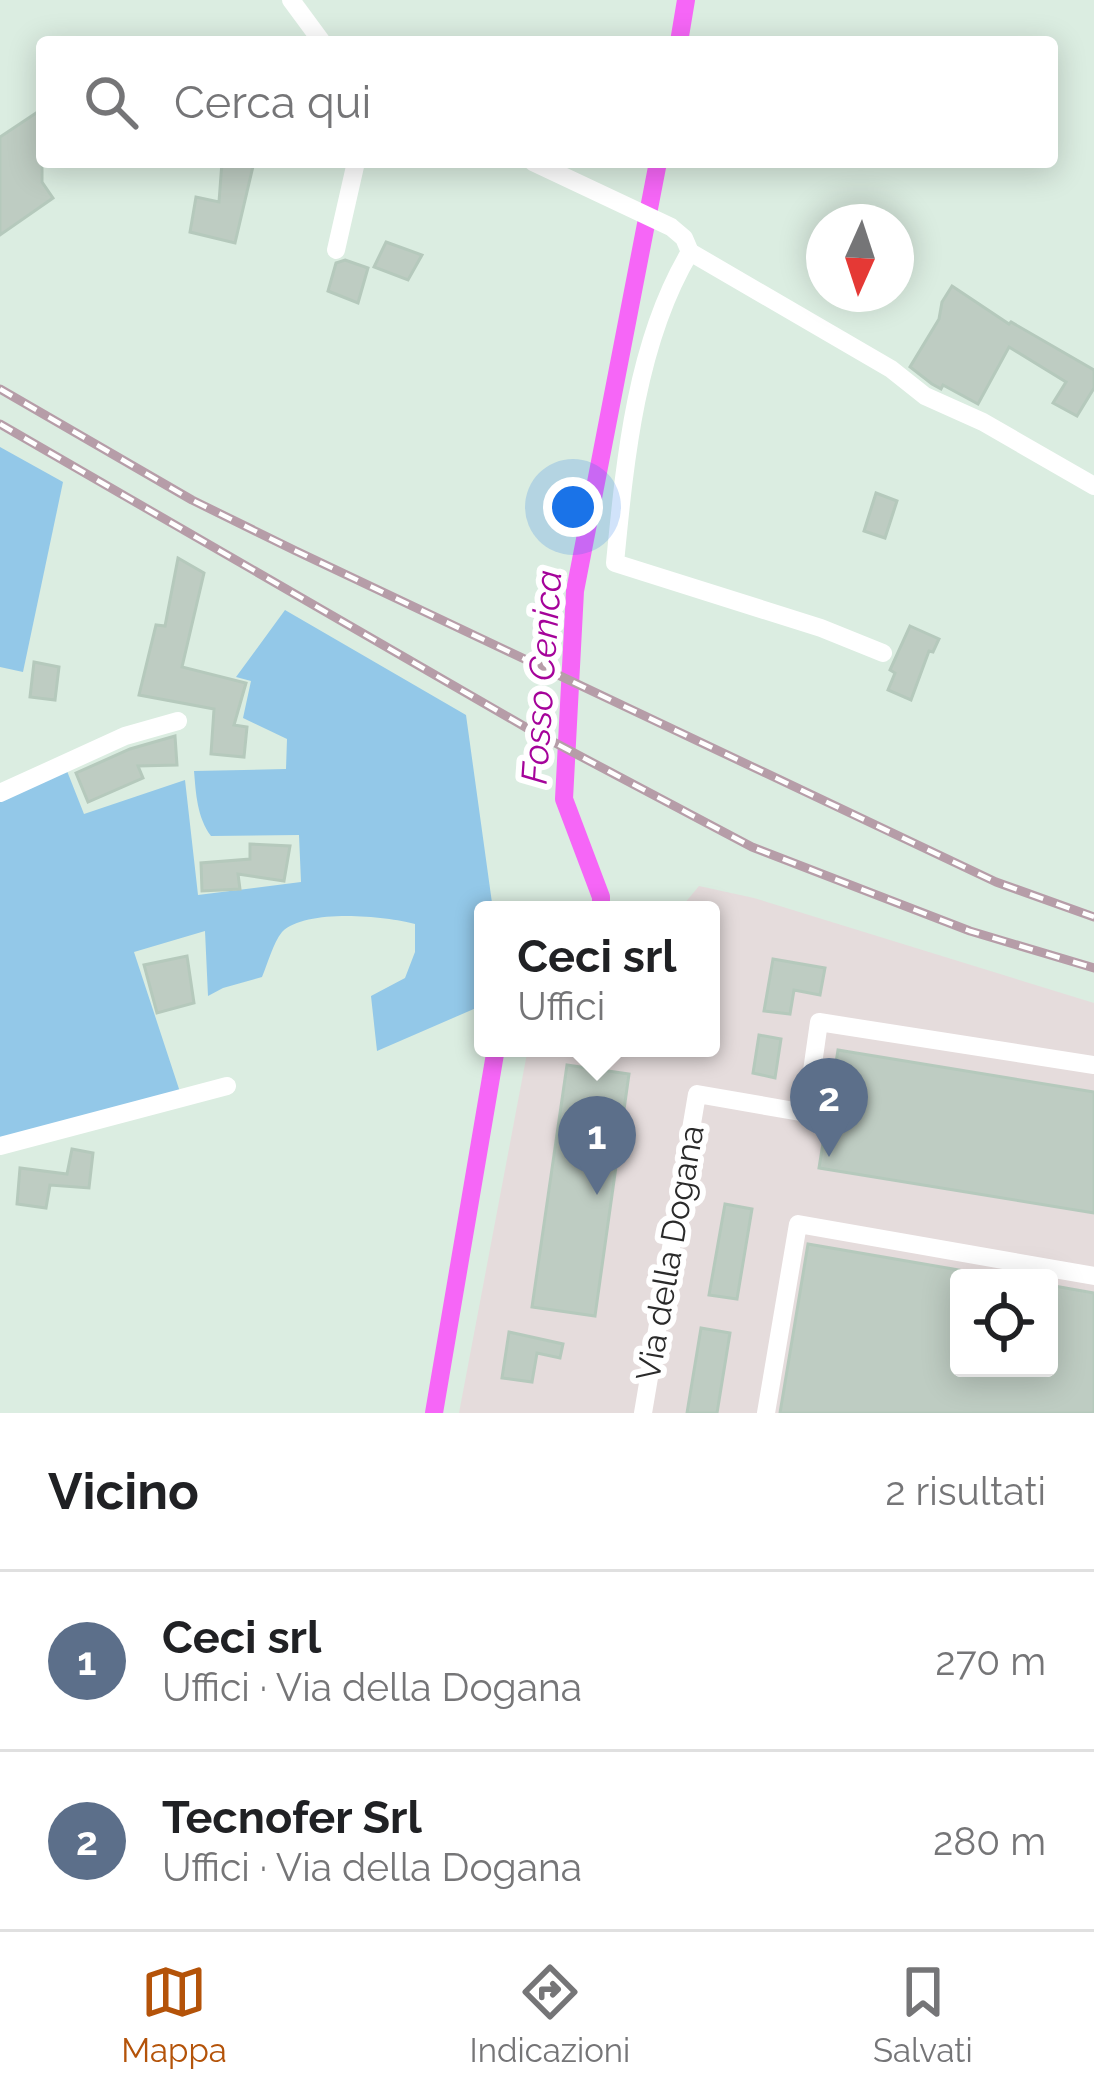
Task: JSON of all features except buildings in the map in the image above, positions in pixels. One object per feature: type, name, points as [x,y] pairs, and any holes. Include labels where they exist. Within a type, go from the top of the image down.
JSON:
[{"type":"street","points":[[291,0],[318,36]]},
{"type":"street","points":[[336,250],[355,168]]},
{"type":"street","points":[[545,168],[671,227],[684,238],[689,252],[891,369],[925,396],[983,422],[1094,486]]},
{"type":"street","points":[[689,252],[671,284],[654,333],[631,440],[615,563],[821,628],[883,653]]},
{"type":"street","points":[[0,793],[125,736],[178,721]]},
{"type":"street","name":"Via della Dogana","points":[[643,1413],[698,1094],[806,1113],[819,1022],[1094,1065]]},
{"type":"street","points":[[0,1146],[227,1086]]},
{"type":"street","points":[[766,1413],[798,1224],[1094,1276]]},
{"type":"shaded area","points":[[0,447],[63,482],[23,672],[0,667]]},
{"type":"shaded area","points":[[285,610],[466,715],[492,901],[474,901],[474,1009],[377,1051],[371,996],[405,978],[415,952],[415,924],[346,916],[293,924],[273,947],[262,977],[208,996],[205,931],[134,952],[181,1095],[0,1140],[0,802],[67,771],[84,814],[185,780],[198,895],[301,882],[299,835],[211,836],[200,813],[194,771],[286,769],[287,739],[243,718],[251,681],[236,677]]},
{"type":"shaded area","points":[[699,886],[754,898],[1094,1003],[1094,1413],[459,1413],[526,1057],[720,1057],[720,901],[686,901]]},
{"type":"waterway","name":"Fosso Cenica","points":[[680,36],[686,0]]},
{"type":"waterway","name":"Fosso Cenica","points":[[601,901],[564,799],[575,591],[657,168]]},
{"type":"waterway","name":"Fosso Cenica","points":[[434,1413],[494,1057]]},
{"type":"railway","points":[[0,389],[192,500],[296,551],[996,882],[1094,917]]},
{"type":"railway","points":[[0,424],[527,728],[752,847],[970,931],[1094,968]]},
{"type":"place","name":"Tecnofer Srl","points":[[829,1157]]},
{"type":"place","name":"Ceci srl","points":[[597,1195]]}]
